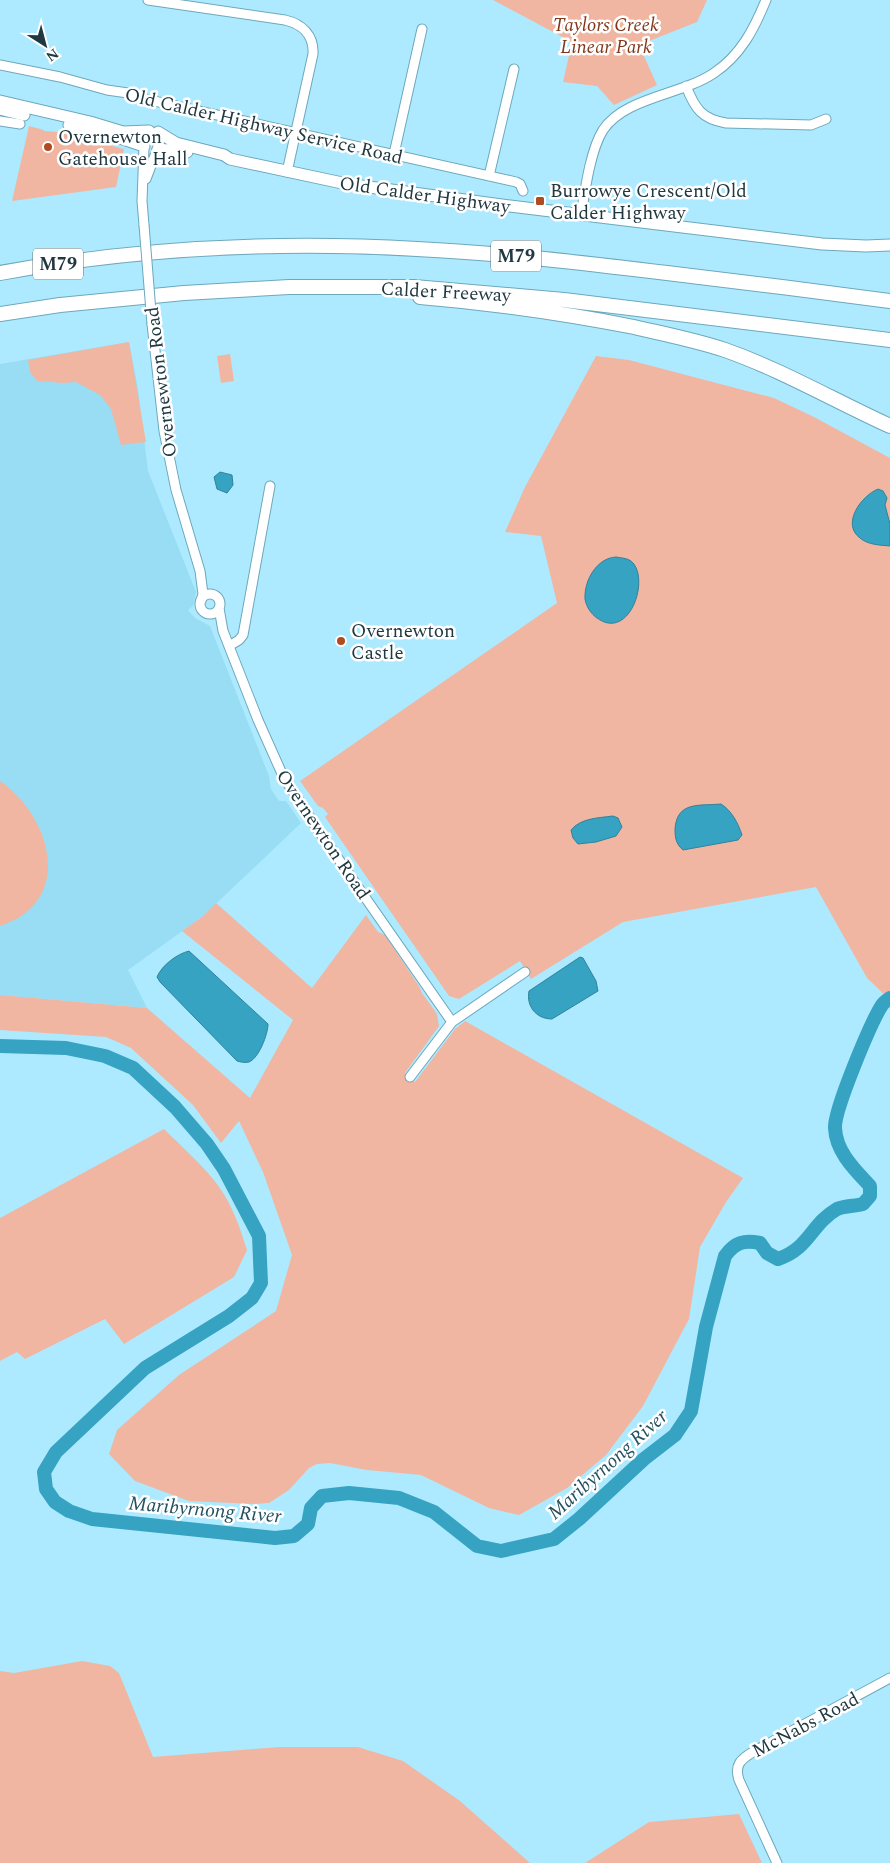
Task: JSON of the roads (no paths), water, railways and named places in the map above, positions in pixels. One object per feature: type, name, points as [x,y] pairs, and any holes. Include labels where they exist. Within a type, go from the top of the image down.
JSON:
[{"type":"highway","name":"Calder Freeway","points":[[0,273],[93,259],[178,252],[271,247],[384,247],[522,256],[890,300]]},
{"type":"highway","name":"Calder Freeway","points":[[0,314],[128,297],[243,289],[404,287],[472,291],[564,300],[890,340]]},
{"type":"highway","points":[[243,289],[378,293],[483,303],[569,315],[660,333],[709,345],[752,360],[890,426]]},
{"type":"main road","points":[[0,101],[90,122],[122,132],[153,132],[163,141],[158,150],[150,151],[117,137],[0,109]]},
{"type":"main road","name":"Old Calder Highway","points":[[153,132],[176,143],[224,155],[230,160]]},
{"type":"main road","points":[[144,147],[143,138],[153,132]]},
{"type":"main road","name":"Old Calder Highway","points":[[158,150],[180,150],[223,162],[230,160],[348,184],[581,215],[822,244],[858,246],[890,244]]},
{"type":"street","points":[[148,0],[284,20],[303,27],[312,41],[313,54],[287,172]]},
{"type":"street","points":[[581,215],[596,145],[610,122],[626,110],[712,74],[738,53],[756,24],[766,0]]},
{"type":"street","points":[[394,154],[422,29]]},
{"type":"street","name":"Old Calder Highway Service Road","points":[[0,65],[60,77],[107,90],[124,92],[141,98],[516,182],[520,184],[523,191]]},
{"type":"street","points":[[489,176],[514,70]]},
{"type":"street","points":[[686,86],[702,114],[726,123],[811,125],[826,119]]},
{"type":"street","points":[[0,121],[20,124]]},
{"type":"street","name":"Overnewton Road","points":[[144,147],[144,226],[158,395],[165,440],[181,510],[200,571],[201,601]]},
{"type":"street","name":"Overnewton Road","points":[[143,188],[158,150]]},
{"type":"street","points":[[226,639],[242,638],[270,486]]},
{"type":"street","name":"Overnewton Road","points":[[200,571],[214,596]]},
{"type":"street","points":[[206,596],[214,596],[220,602],[219,608],[216,612],[208,614],[202,610],[201,601],[206,596]]},
{"type":"street","name":"Overnewton Road","points":[[219,608],[226,639],[258,720],[287,783],[452,1022]]},
{"type":"street","name":"Overnewton Road","points":[[208,614],[226,639]]},
{"type":"street","points":[[410,1077],[452,1022],[525,972]]},
{"type":"street","name":"McNabs Road","points":[[777,1863],[739,1780],[736,1769],[739,1762],[748,1755],[890,1678]]},
{"type":"waterway","name":"Maribyrnong River","points":[[0,1046],[66,1048],[105,1056],[133,1068],[175,1107],[207,1144],[224,1169],[259,1236],[261,1283],[252,1298],[229,1316],[145,1368],[56,1452],[44,1472],[46,1489],[55,1502],[69,1511],[92,1519],[275,1538],[294,1536],[308,1524],[311,1508],[322,1496],[349,1493],[399,1498],[434,1512],[477,1546],[501,1551],[554,1539],[579,1519],[644,1459],[675,1435],[691,1411],[706,1327],[725,1256],[732,1248],[745,1242],[760,1243],[767,1253],[778,1259],[797,1249],[828,1215],[843,1207],[863,1204],[870,1196],[870,1186],[847,1160],[839,1145],[836,1137],[836,1118],[862,1047],[882,1005],[890,998]]},
{"type":"place","name":"Overnewton Gatehouse Hall","points":[[48,147]]},
{"type":"place","name":"Burrowye Crescent/Old Calder Highway","points":[[540,201]]},
{"type":"place","name":"Overnewton Castle","points":[[341,641]]},
{"type":"park label","name":"Taylors Creek Linear Park","points":[[606,35]]}]
